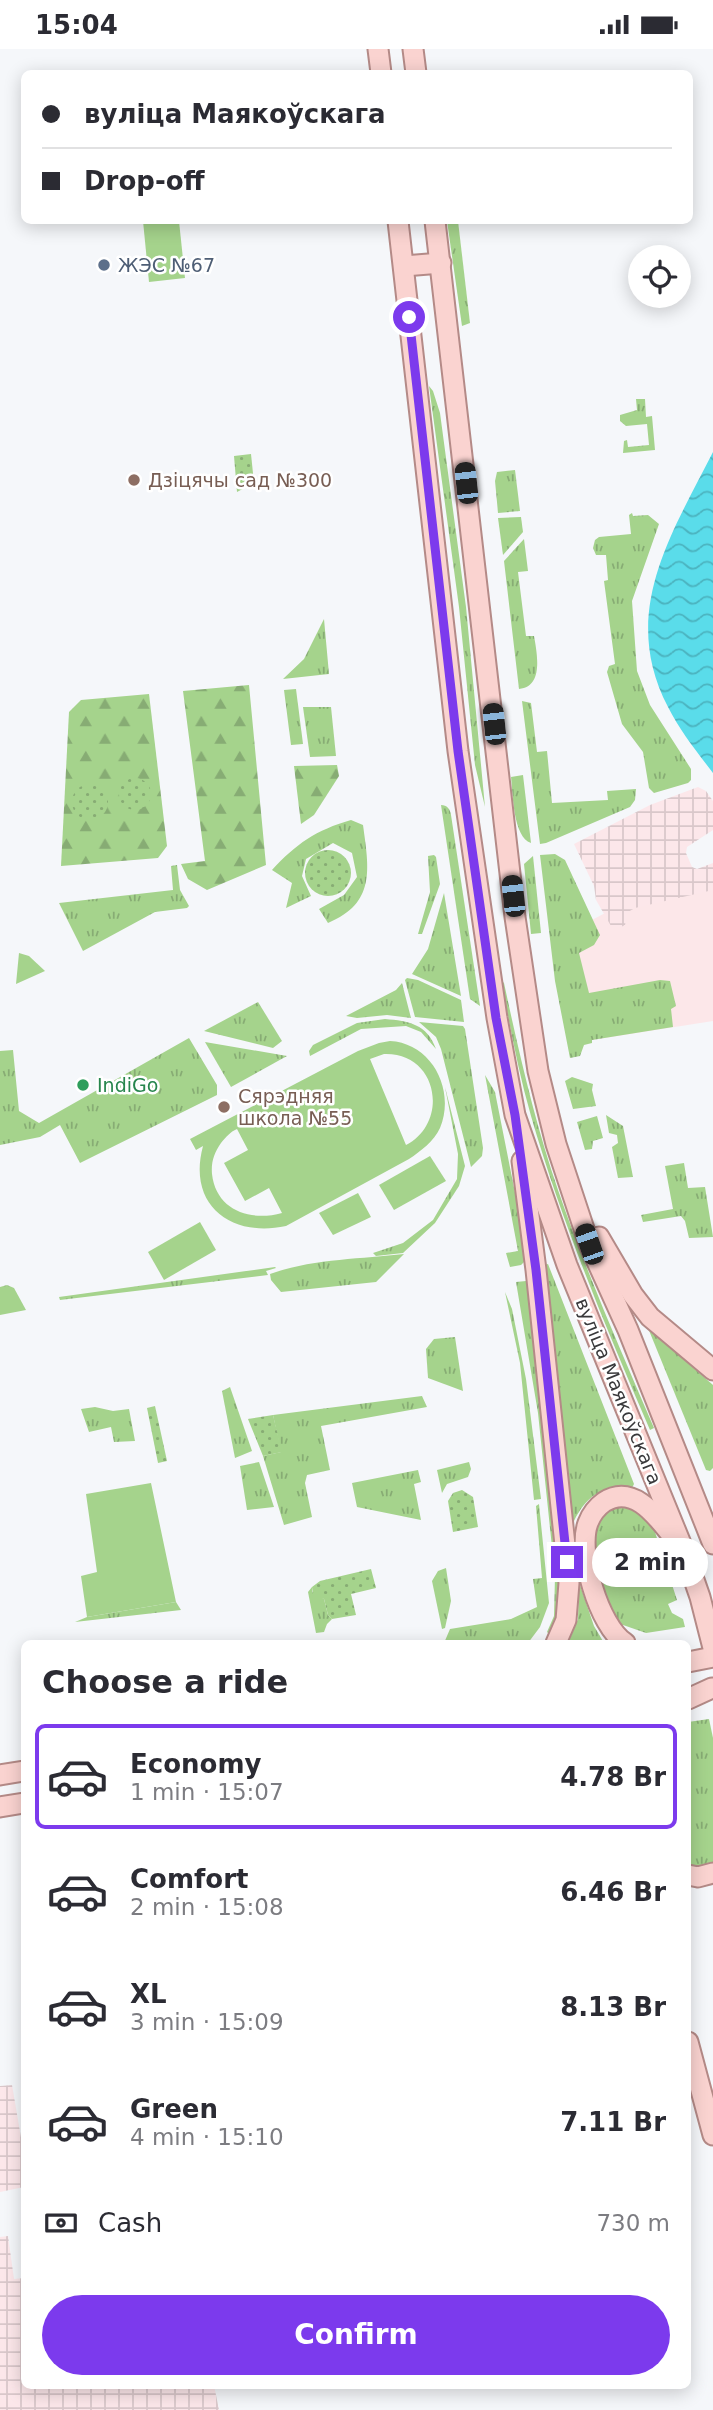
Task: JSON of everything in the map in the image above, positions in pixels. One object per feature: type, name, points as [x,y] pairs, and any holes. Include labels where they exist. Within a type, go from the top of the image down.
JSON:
[{"type":"main road","points":[[378,49],[381,70]]},
{"type":"main road","points":[[413,49],[416,70]]},
{"type":"main road","name":"вуліца Маякоўскага","points":[[398,224],[458,751],[496,1018],[515,1115],[567,1265],[684,1551],[700,1597],[713,1648]]},
{"type":"main road","name":"вуліца Маякоўскага","points":[[435,224],[515,917],[538,1070],[556,1145],[589,1244],[628,1331],[713,1544]]},
{"type":"main road","points":[[404,266],[441,263]]},
{"type":"main road","points":[[484,921],[515,917]]},
{"type":"main road","points":[[515,1115],[536,1270],[569,1583],[566,1620],[557,1640]]},
{"type":"main road","points":[[566,1176],[608,1254],[644,1310],[713,1370]]},
{"type":"main road","points":[[619,1640],[603,1615],[589,1573],[586,1534],[587,1524],[594,1511],[611,1499],[632,1498],[654,1513],[684,1551]]},
{"type":"main road","points":[[691,1661],[713,1657]]},
{"type":"main road","points":[[691,1692],[712,1688]]},
{"type":"main road","points":[[691,1698],[712,1688]]},
{"type":"main road","points":[[0,1775],[21,1772]]},
{"type":"main road","points":[[0,1807],[21,1804]]},
{"type":"main road","points":[[691,1876],[698,1877],[713,1873]]},
{"type":"main road","points":[[691,2053],[713,2135]]},
{"type":"shaded area","points":[[698,787],[706,791],[713,801],[713,830],[687,847],[686,853],[692,867],[697,869],[713,863],[713,890],[635,908],[628,912],[625,925],[611,926],[596,900],[594,886],[574,844],[650,805]]},
{"type":"shaded area","points":[[713,885],[713,1021],[592,1040],[571,931],[609,911]]},
{"type":"shaded area","points":[[12,2085],[21,2138],[21,2188],[0,2192],[0,2086]]},
{"type":"shaded area","points":[[8,2236],[14,2279],[21,2278],[21,2389],[215,2389],[219,2410],[0,2410],[0,2237]]},
{"type":"green space","points":[[143,224],[179,224],[185,278],[149,282]]},
{"type":"green space","points":[[447,224],[458,224],[470,323],[462,326]]},
{"type":"green space","points":[[429,386],[440,413],[466,607],[485,807],[475,765],[459,607]]},
{"type":"green space","points":[[636,399],[645,399],[646,417],[652,416],[655,450],[623,453],[624,441],[627,440],[628,447],[649,445],[647,424],[626,426],[620,421],[620,415],[637,410]]},
{"type":"green space","points":[[251,454],[254,483],[237,492],[234,456]]},
{"type":"green space","points":[[515,470],[520,511],[498,513],[495,481],[497,472]]},
{"type":"green space","points":[[632,513],[633,516],[648,515],[659,524],[632,601],[637,671],[650,705],[691,769],[691,780],[688,783],[654,793],[649,788],[643,752],[622,724],[607,672],[609,666],[615,664],[604,581],[608,580],[606,555],[596,555],[593,548],[599,537],[631,534],[629,515]]},
{"type":"green space","points":[[521,517],[523,532],[503,555],[498,518]]},
{"type":"green space","points":[[524,539],[528,571],[518,572],[526,636],[534,636],[537,668],[532,682],[519,689],[504,561]]},
{"type":"green space","points":[[324,619],[329,674],[283,679],[304,659]]},
{"type":"green space","points":[[249,685],[266,865],[207,890],[188,879],[181,864],[205,861],[183,691]]},
{"type":"green space","points":[[296,689],[303,744],[291,745],[284,690]]},
{"type":"green space","points":[[149,694],[167,846],[158,858],[61,866],[69,712],[81,700]]},
{"type":"green space","points":[[522,701],[531,703],[537,752],[547,751],[552,803],[608,800],[607,791],[636,789],[635,800],[630,807],[540,844]]},
{"type":"green space","points":[[303,707],[331,707],[336,756],[310,757]]},
{"type":"green space","points":[[337,765],[339,776],[314,815],[301,824],[294,766]]},
{"type":"green space","points":[[523,775],[531,843],[521,833],[513,804],[511,777]]},
{"type":"green space","points":[[135,778],[146,783],[151,794],[146,805],[135,810],[124,805],[119,794],[124,783]]},
{"type":"green space","points":[[90,784],[102,790],[108,802],[102,814],[90,820],[78,814],[72,802],[78,790]]},
{"type":"green space","points":[[441,805],[448,808],[451,815],[480,1006],[470,999]]},
{"type":"green space","points":[[351,820],[363,825],[367,856],[366,883],[355,905],[344,915],[328,923],[319,909],[344,895],[357,877],[352,853],[333,843],[306,859],[302,876],[311,896],[286,908],[292,883],[272,870],[307,839],[327,828]]},
{"type":"green space","points":[[328,850],[344,857],[351,873],[344,889],[328,896],[312,889],[305,873],[312,857]]},
{"type":"green space","points":[[555,854],[565,860],[600,935],[594,945],[579,953],[589,993],[660,980],[670,981],[676,1006],[671,1009],[673,1027],[592,1040],[592,1043],[584,1045],[580,1056],[570,1058],[555,981],[540,855]]},
{"type":"green space","points":[[434,855],[440,884],[422,934],[418,934],[430,892],[428,856]]},
{"type":"green space","points":[[533,856],[541,933],[531,934],[524,864]]},
{"type":"green space","points":[[177,865],[180,890],[189,906],[187,908],[155,912],[83,951],[59,903],[173,890],[171,866]]},
{"type":"green space","points":[[444,893],[461,996],[412,974],[428,949]]},
{"type":"green space","points":[[19,953],[29,956],[45,971],[16,984]]},
{"type":"green space","points":[[405,980],[418,980],[461,1000],[464,1022],[415,1017]]},
{"type":"green space","points":[[501,980],[504,983],[535,1114],[558,1190],[592,1280],[654,1428],[650,1430],[556,1196],[522,1082]]},
{"type":"green space","points":[[402,983],[411,1018],[387,1015],[357,1018],[346,1016],[396,990]]},
{"type":"green space","points":[[258,1002],[282,1041],[273,1048],[204,1031]]},
{"type":"green space","points":[[385,1019],[416,1025],[428,1034],[436,1049],[421,1032],[406,1026],[361,1029],[310,1056],[309,1051],[313,1045],[357,1023]]},
{"type":"green space","points":[[419,1022],[463,1026],[465,1029],[483,1148],[482,1156],[471,1167],[441,1049],[436,1037]]},
{"type":"green space","points":[[189,1038],[217,1085],[217,1095],[80,1163],[60,1125],[40,1137],[0,1145],[0,1051],[13,1050],[19,1111],[39,1123]]},
{"type":"green space","points":[[390,1041],[405,1044],[428,1059],[436,1071],[445,1098],[444,1113],[440,1128],[431,1141],[409,1159],[286,1226],[248,1227],[231,1222],[218,1213],[201,1185],[203,1146],[196,1150],[190,1139],[358,1051]],"holes":[[[384,1054],[402,1056],[416,1064],[426,1076],[432,1090],[433,1106],[429,1121],[420,1134],[406,1145],[370,1059]],[[237,1129],[248,1150],[224,1163],[245,1201],[269,1188],[282,1213],[258,1216],[247,1214],[227,1205],[220,1197],[215,1186],[212,1165],[216,1150],[230,1133]]]},
{"type":"green space","points":[[205,1042],[287,1056],[231,1087]]},
{"type":"green space","points":[[485,1075],[495,1092],[527,1253],[521,1265],[510,1267],[506,1253],[518,1251]]},
{"type":"green space","points":[[572,1077],[593,1084],[596,1106],[573,1109],[565,1081]]},
{"type":"green space","points":[[445,1087],[465,1166],[459,1186],[435,1223],[403,1253],[376,1256],[373,1253],[403,1243],[433,1220],[457,1179],[458,1154]]},
{"type":"green space","points":[[606,1115],[623,1126],[633,1177],[618,1178],[612,1147],[618,1143],[617,1135],[609,1133]]},
{"type":"green space","points":[[597,1116],[603,1138],[593,1141],[592,1149],[585,1150],[577,1122]]},
{"type":"green space","points":[[430,1156],[446,1181],[394,1210],[379,1185]]},
{"type":"green space","points":[[684,1163],[688,1188],[705,1187],[713,1237],[689,1238],[681,1216],[643,1222],[641,1215],[673,1209],[665,1166]]},
{"type":"green space","points":[[358,1193],[371,1217],[333,1235],[319,1213]]},
{"type":"green space","points":[[200,1222],[216,1250],[164,1280],[148,1252]]},
{"type":"green space","points":[[404,1254],[376,1282],[281,1292],[271,1280],[270,1274],[302,1265]]},
{"type":"green space","points":[[548,1264],[634,1484],[632,1488],[604,1490],[590,1498],[574,1521],[571,1520],[544,1265]]},
{"type":"green space","points":[[275,1267],[266,1271],[268,1275],[60,1300],[59,1297]]},
{"type":"green space","points":[[516,1282],[530,1283],[561,1589],[560,1609],[551,1636],[547,1632],[554,1616],[555,1576],[538,1413]]},
{"type":"green space","points":[[7,1285],[14,1288],[26,1310],[0,1315],[0,1287]]},
{"type":"green space","points":[[505,1292],[512,1309],[526,1379],[541,1499],[534,1500],[520,1363]]},
{"type":"green space","points":[[648,1328],[713,1385],[713,1468],[710,1471],[706,1470]]},
{"type":"green space","points":[[455,1337],[463,1391],[428,1378],[426,1349],[434,1339]]},
{"type":"green space","points":[[230,1387],[252,1451],[235,1458],[222,1391]]},
{"type":"green space","points":[[422,1396],[427,1407],[321,1426],[330,1470],[307,1475],[305,1483],[312,1517],[284,1525],[263,1456],[281,1452],[273,1415]]},
{"type":"green space","points":[[155,1406],[167,1461],[158,1463],[147,1408]]},
{"type":"green space","points":[[95,1407],[113,1411],[129,1409],[135,1441],[114,1442],[111,1427],[89,1432],[81,1409]]},
{"type":"green space","points":[[273,1415],[282,1452],[263,1456],[248,1419]]},
{"type":"green space","points":[[259,1462],[274,1507],[247,1510],[240,1466]]},
{"type":"green space","points":[[469,1462],[471,1469],[468,1477],[447,1484],[442,1493],[437,1470]]},
{"type":"green space","points":[[418,1470],[421,1482],[414,1484],[421,1520],[357,1507],[352,1483]]},
{"type":"green space","points":[[151,1483],[176,1602],[87,1617],[81,1576],[97,1572],[86,1494]]},
{"type":"green space","points":[[462,1490],[473,1497],[478,1527],[453,1532],[448,1501],[453,1493]]},
{"type":"green space","points":[[539,1504],[549,1603],[540,1627],[530,1640],[445,1640],[450,1629],[511,1619],[537,1607],[533,1579],[542,1578],[536,1506]]},
{"type":"green space","points":[[628,1505],[648,1517],[677,1600],[668,1604],[672,1613],[683,1619],[685,1627],[646,1633],[623,1625],[617,1629],[611,1621],[590,1539],[600,1512],[608,1507]]},
{"type":"green space","points":[[446,1568],[451,1601],[445,1628],[442,1629],[432,1581],[438,1571]]},
{"type":"green space","points":[[371,1569],[376,1588],[351,1594],[356,1615],[332,1619],[328,1615],[324,1599],[313,1596],[312,1587],[320,1581]]},
{"type":"green space","points":[[579,1582],[594,1626],[602,1640],[569,1640],[578,1619]]},
{"type":"green space","points":[[312,1587],[312,1592],[324,1599],[328,1615],[332,1619],[324,1632],[316,1633],[308,1592]]},
{"type":"green space","points":[[176,1602],[181,1610],[75,1622],[87,1617]]},
{"type":"green space","points":[[709,1719],[713,1738],[713,1866],[691,1868],[691,1722]]},
{"type":"water","points":[[713,452],[713,773],[683,733],[668,707],[654,672],[648,639],[656,575],[667,544]]},
{"type":"place","name":"ЖЭС №67","points":[[104,265]]},
{"type":"place","name":"Дзіцячы сад №300","points":[[134,480]]},
{"type":"place","name":"IndiGo","points":[[83,1085]]},
{"type":"place","name":"Сярэдняя школа №55","points":[[224,1107]]},
{"type":"route","points":[[409,317],[458,751],[496,1018],[515,1115],[536,1270],[567,1562]]}]
